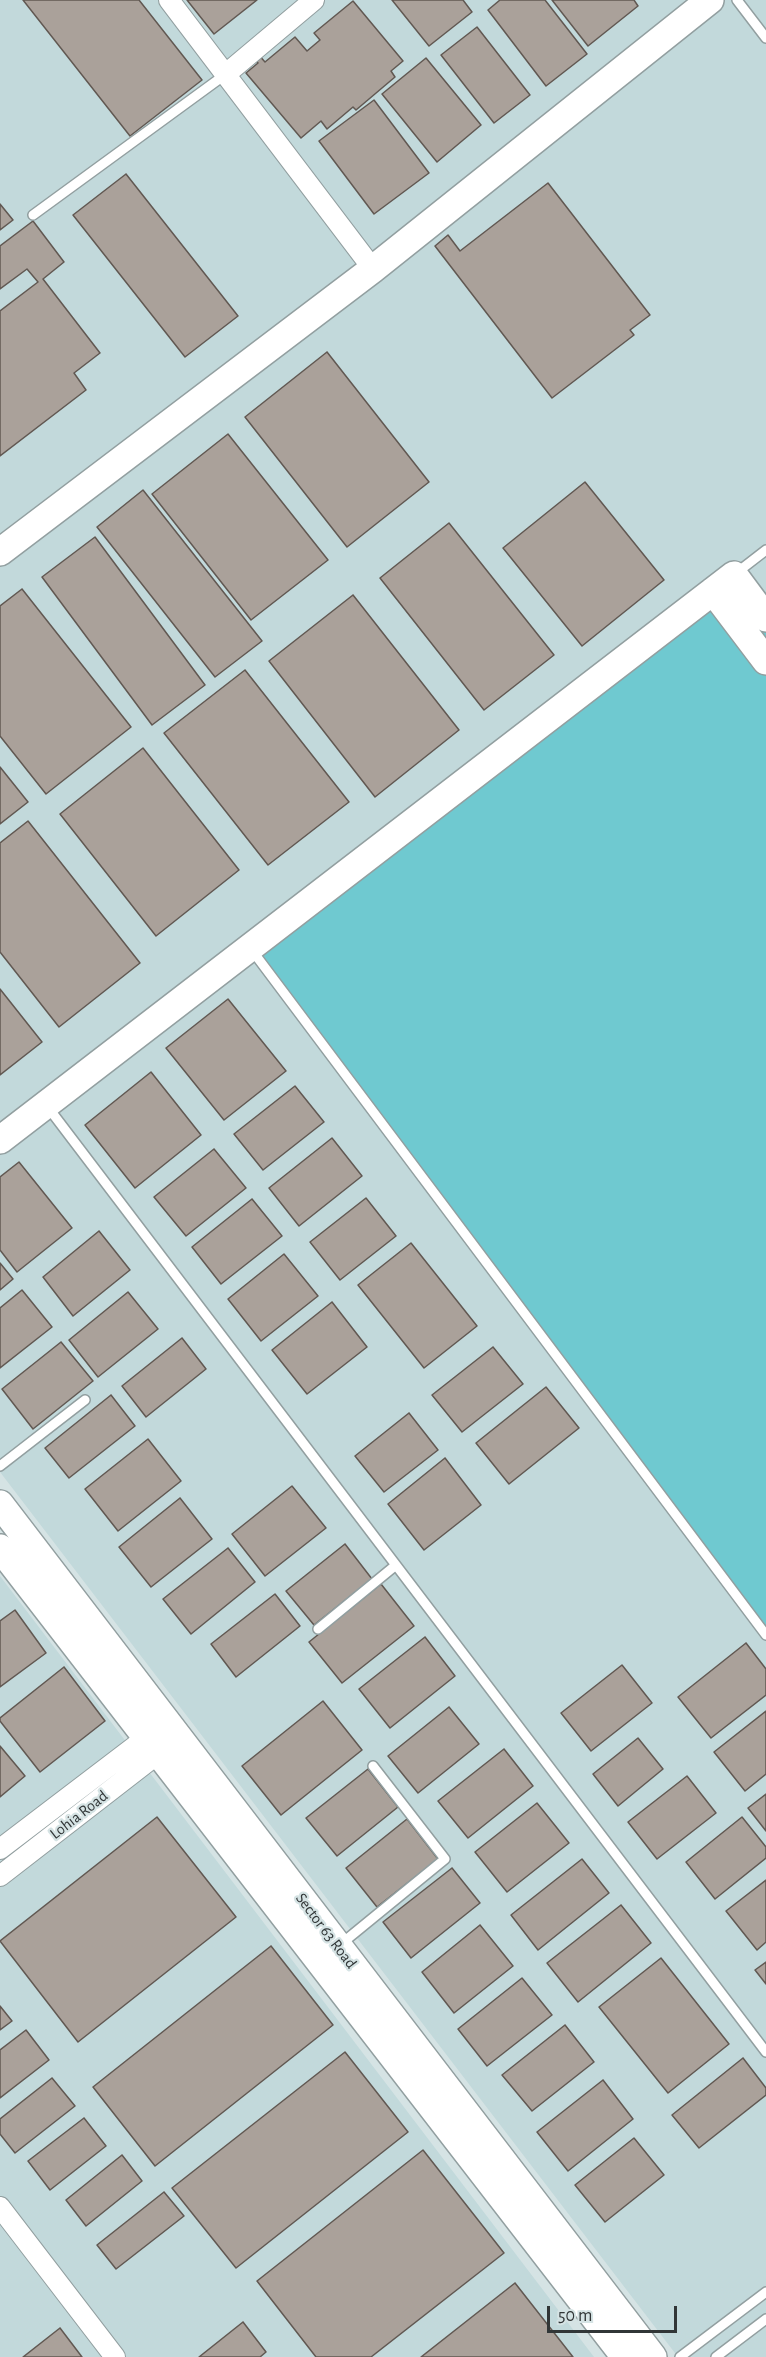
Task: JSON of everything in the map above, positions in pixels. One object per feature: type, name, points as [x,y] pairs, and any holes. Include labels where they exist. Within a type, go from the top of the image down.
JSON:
[{"type":"street","points":[[169,0],[373,268]]},
{"type":"street","points":[[226,74],[314,0]]},
{"type":"street","points":[[0,552],[373,268],[710,0]]},
{"type":"street","points":[[723,583],[766,618]]},
{"type":"street","points":[[723,583],[766,661]]},
{"type":"street","points":[[0,1140],[723,583]]},
{"type":"street","name":"Sector 63 Road","points":[[0,1504],[163,1737],[625,2357]]},
{"type":"street","name":"Sector 63 Road","points":[[0,1548],[163,1737],[338,1946],[653,2357]]},
{"type":"street","name":"Lohia Road","points":[[0,1849],[163,1737]]},
{"type":"street","name":"Lohia Road","points":[[0,1875],[163,1737]]},
{"type":"street","points":[[0,2207],[115,2357]]},
{"type":"lane","points":[[737,0],[766,38]]},
{"type":"lane","points":[[33,215],[226,74]]},
{"type":"lane","points":[[723,583],[766,550]]},
{"type":"lane","points":[[250,947],[766,1635]]},
{"type":"lane","points":[[46,1104],[766,2052]]},
{"type":"lane","points":[[0,1466],[85,1400]]},
{"type":"lane","points":[[318,1629],[396,1564]]},
{"type":"lane","points":[[338,1946],[446,1859],[373,1766]]},
{"type":"lane","points":[[680,2357],[766,2292]]},
{"type":"lane","points":[[716,2357],[766,2319]]},
{"type":"shaded area","points":[[0,0],[766,0],[766,2357],[678,2357],[0,1472]]},
{"type":"shaded area","points":[[734,575],[766,620],[766,1635],[250,947]]},
{"type":"shaded area","points":[[0,1576],[594,2357],[0,2357]]},
{"type":"building","points":[[23,0],[139,0],[202,80],[130,136]]},
{"type":"building","points":[[187,0],[257,0],[214,34]]},
{"type":"building","points":[[392,0],[463,0],[472,12],[429,46]]},
{"type":"building","points":[[500,0],[545,0],[587,54],[546,86],[488,10]]},
{"type":"building","points":[[552,0],[634,0],[638,6],[588,46]]},
{"type":"building","points":[[353,1],[403,61],[391,71],[395,77],[356,110],[353,107],[327,129],[321,121],[301,138],[246,73],[258,63],[253,57],[257,53],[265,62],[295,37],[307,51],[320,40],[314,33]]},
{"type":"building","points":[[477,27],[530,95],[494,123],[441,55]]},
{"type":"building","points":[[426,58],[481,125],[437,162],[382,94]]},
{"type":"building","points":[[374,100],[429,173],[374,214],[319,141]]},
{"type":"building","points":[[126,174],[238,316],[185,357],[73,215]]},
{"type":"building","points":[[548,183],[650,315],[630,330],[634,335],[552,398],[435,246],[448,235],[460,251]]},
{"type":"building","points":[[0,204],[13,220],[0,230]]},
{"type":"building","points":[[33,221],[64,262],[43,279],[100,353],[74,373],[86,390],[0,456],[0,311],[38,282],[27,269],[0,289],[0,246]]},
{"type":"building","points":[[327,352],[429,482],[347,547],[245,417]]},
{"type":"building","points":[[228,434],[328,560],[251,620],[152,494]]},
{"type":"building","points":[[585,482],[664,580],[582,646],[503,548]]},
{"type":"building","points":[[143,490],[262,641],[215,677],[97,527]]},
{"type":"building","points":[[449,523],[554,655],[484,710],[380,578]]},
{"type":"building","points":[[95,537],[205,685],[152,725],[42,577]]},
{"type":"building","points":[[22,589],[131,727],[46,794],[0,736],[0,606]]},
{"type":"building","points":[[353,595],[459,730],[375,797],[269,661]]},
{"type":"building","points":[[245,670],[349,802],[268,865],[164,733]]},
{"type":"building","points":[[143,748],[239,870],[156,936],[60,814]]},
{"type":"building","points":[[0,767],[28,802],[0,824]]},
{"type":"building","points":[[28,821],[140,963],[59,1027],[0,952],[0,843]]},
{"type":"building","points":[[0,989],[42,1042],[0,1075]]},
{"type":"building","points":[[228,999],[286,1071],[224,1120],[166,1048]]},
{"type":"building","points":[[151,1072],[201,1135],[135,1188],[85,1125]]},
{"type":"building","points":[[295,1086],[324,1122],[263,1170],[234,1134]]},
{"type":"building","points":[[332,1138],[362,1176],[299,1226],[269,1188]]},
{"type":"building","points":[[214,1149],[246,1188],[186,1236],[154,1197]]},
{"type":"building","points":[[19,1162],[72,1228],[17,1272],[0,1250],[0,1177]]},
{"type":"building","points":[[366,1198],[396,1236],[340,1280],[310,1242]]},
{"type":"building","points":[[252,1199],[282,1236],[221,1284],[192,1247]]},
{"type":"building","points":[[99,1231],[130,1270],[73,1316],[43,1277]]},
{"type":"building","points":[[411,1243],[477,1326],[424,1368],[358,1285]]},
{"type":"building","points":[[284,1254],[318,1296],[261,1341],[228,1299]]},
{"type":"building","points":[[0,1263],[13,1279],[0,1290]]},
{"type":"building","points":[[22,1290],[52,1327],[0,1368],[0,1308]]},
{"type":"building","points":[[128,1292],[158,1329],[98,1377],[69,1340]]},
{"type":"building","points":[[332,1302],[367,1347],[307,1394],[272,1350]]},
{"type":"building","points":[[182,1338],[206,1369],[146,1417],[122,1386]]},
{"type":"building","points":[[61,1342],[93,1381],[33,1429],[2,1389]]},
{"type":"building","points":[[493,1347],[523,1384],[462,1432],[432,1395]]},
{"type":"building","points":[[546,1387],[579,1428],[509,1484],[476,1443]]},
{"type":"building","points":[[111,1395],[135,1426],[69,1478],[45,1448]]},
{"type":"building","points":[[409,1413],[438,1450],[384,1492],[355,1456]]},
{"type":"building","points":[[148,1439],[181,1481],[118,1531],[85,1489]]},
{"type":"building","points":[[445,1458],[481,1505],[424,1550],[388,1504]]},
{"type":"building","points":[[292,1486],[326,1528],[265,1576],[232,1534]]},
{"type":"building","points":[[180,1498],[212,1539],[151,1587],[119,1547]]},
{"type":"building","points":[[345,1544],[372,1579],[314,1625],[286,1591]]},
{"type":"building","points":[[228,1548],[255,1582],[191,1634],[163,1599]]},
{"type":"building","points":[[381,1584],[414,1626],[342,1683],[309,1642]]},
{"type":"building","points":[[275,1594],[300,1626],[236,1677],[211,1644]]},
{"type":"building","points":[[15,1610],[46,1653],[0,1687],[0,1621]]},
{"type":"building","points":[[425,1637],[455,1676],[390,1728],[359,1689]]},
{"type":"building","points":[[746,1643],[766,1669],[766,1695],[711,1738],[678,1697]]},
{"type":"building","points":[[622,1665],[652,1703],[591,1751],[561,1713]]},
{"type":"building","points":[[64,1667],[105,1721],[40,1772],[0,1718]]},
{"type":"building","points":[[323,1701],[362,1750],[281,1815],[242,1766]]},
{"type":"building","points":[[449,1707],[479,1744],[418,1793],[388,1756]]},
{"type":"building","points":[[766,1711],[766,1774],[745,1791],[714,1752]]},
{"type":"building","points":[[638,1738],[663,1769],[618,1806],[593,1774]]},
{"type":"building","points":[[0,1746],[25,1776],[0,1797]]},
{"type":"building","points":[[504,1749],[533,1786],[468,1838],[438,1801]]},
{"type":"building","points":[[368,1769],[398,1807],[337,1856],[306,1818]]},
{"type":"building","points":[[687,1776],[716,1813],[657,1859],[628,1822]]},
{"type":"building","points":[[766,1794],[766,1831],[748,1808]]},
{"type":"building","points":[[537,1803],[569,1843],[507,1892],[475,1852]]},
{"type":"building","points":[[157,1817],[236,1917],[78,2042],[0,1941]]},
{"type":"building","points":[[742,1817],[766,1847],[766,1858],[715,1899],[686,1862]]},
{"type":"building","points":[[407,1819],[438,1859],[377,1907],[346,1868]]},
{"type":"building","points":[[582,1859],[609,1893],[538,1950],[511,1915]]},
{"type":"building","points":[[452,1868],[480,1903],[411,1958],[383,1922]]},
{"type":"building","points":[[766,1880],[766,1942],[757,1950],[726,1911]]},
{"type":"building","points":[[621,1905],[651,1943],[578,2002],[547,1963]]},
{"type":"building","points":[[480,1925],[513,1966],[454,2013],[422,1972]]},
{"type":"building","points":[[271,1946],[333,2025],[155,2166],[93,2087]]},
{"type":"building","points":[[661,1958],[729,2044],[668,2093],[599,2007]]},
{"type":"building","points":[[766,1962],[766,1984],[755,1970]]},
{"type":"building","points":[[522,1978],[552,2015],[487,2066],[458,2029]]},
{"type":"building","points":[[0,2006],[12,2021],[0,2030]]},
{"type":"building","points":[[565,2025],[594,2062],[532,2111],[502,2075]]},
{"type":"building","points":[[26,2030],[49,2060],[0,2098],[0,2050]]},
{"type":"building","points":[[345,2052],[408,2132],[236,2268],[172,2188]]},
{"type":"building","points":[[743,2058],[766,2088],[766,2095],[699,2148],[672,2115]]},
{"type":"building","points":[[52,2078],[75,2106],[15,2153],[0,2134],[0,2119]]},
{"type":"building","points":[[603,2080],[633,2119],[568,2171],[537,2132]]},
{"type":"building","points":[[84,2118],[106,2146],[50,2190],[28,2161]]},
{"type":"building","points":[[634,2138],[664,2175],[605,2222],[575,2185]]},
{"type":"building","points":[[423,2150],[504,2253],[371,2357],[316,2357],[257,2281]]},
{"type":"building","points":[[122,2155],[142,2181],[86,2226],[66,2200]]},
{"type":"building","points":[[164,2192],[184,2216],[116,2269],[97,2245]]},
{"type":"building","points":[[515,2283],[573,2357],[421,2357]]},
{"type":"building","points":[[243,2322],[266,2352],[260,2357],[199,2357]]},
{"type":"building","points":[[60,2328],[82,2357],[23,2357]]}]
